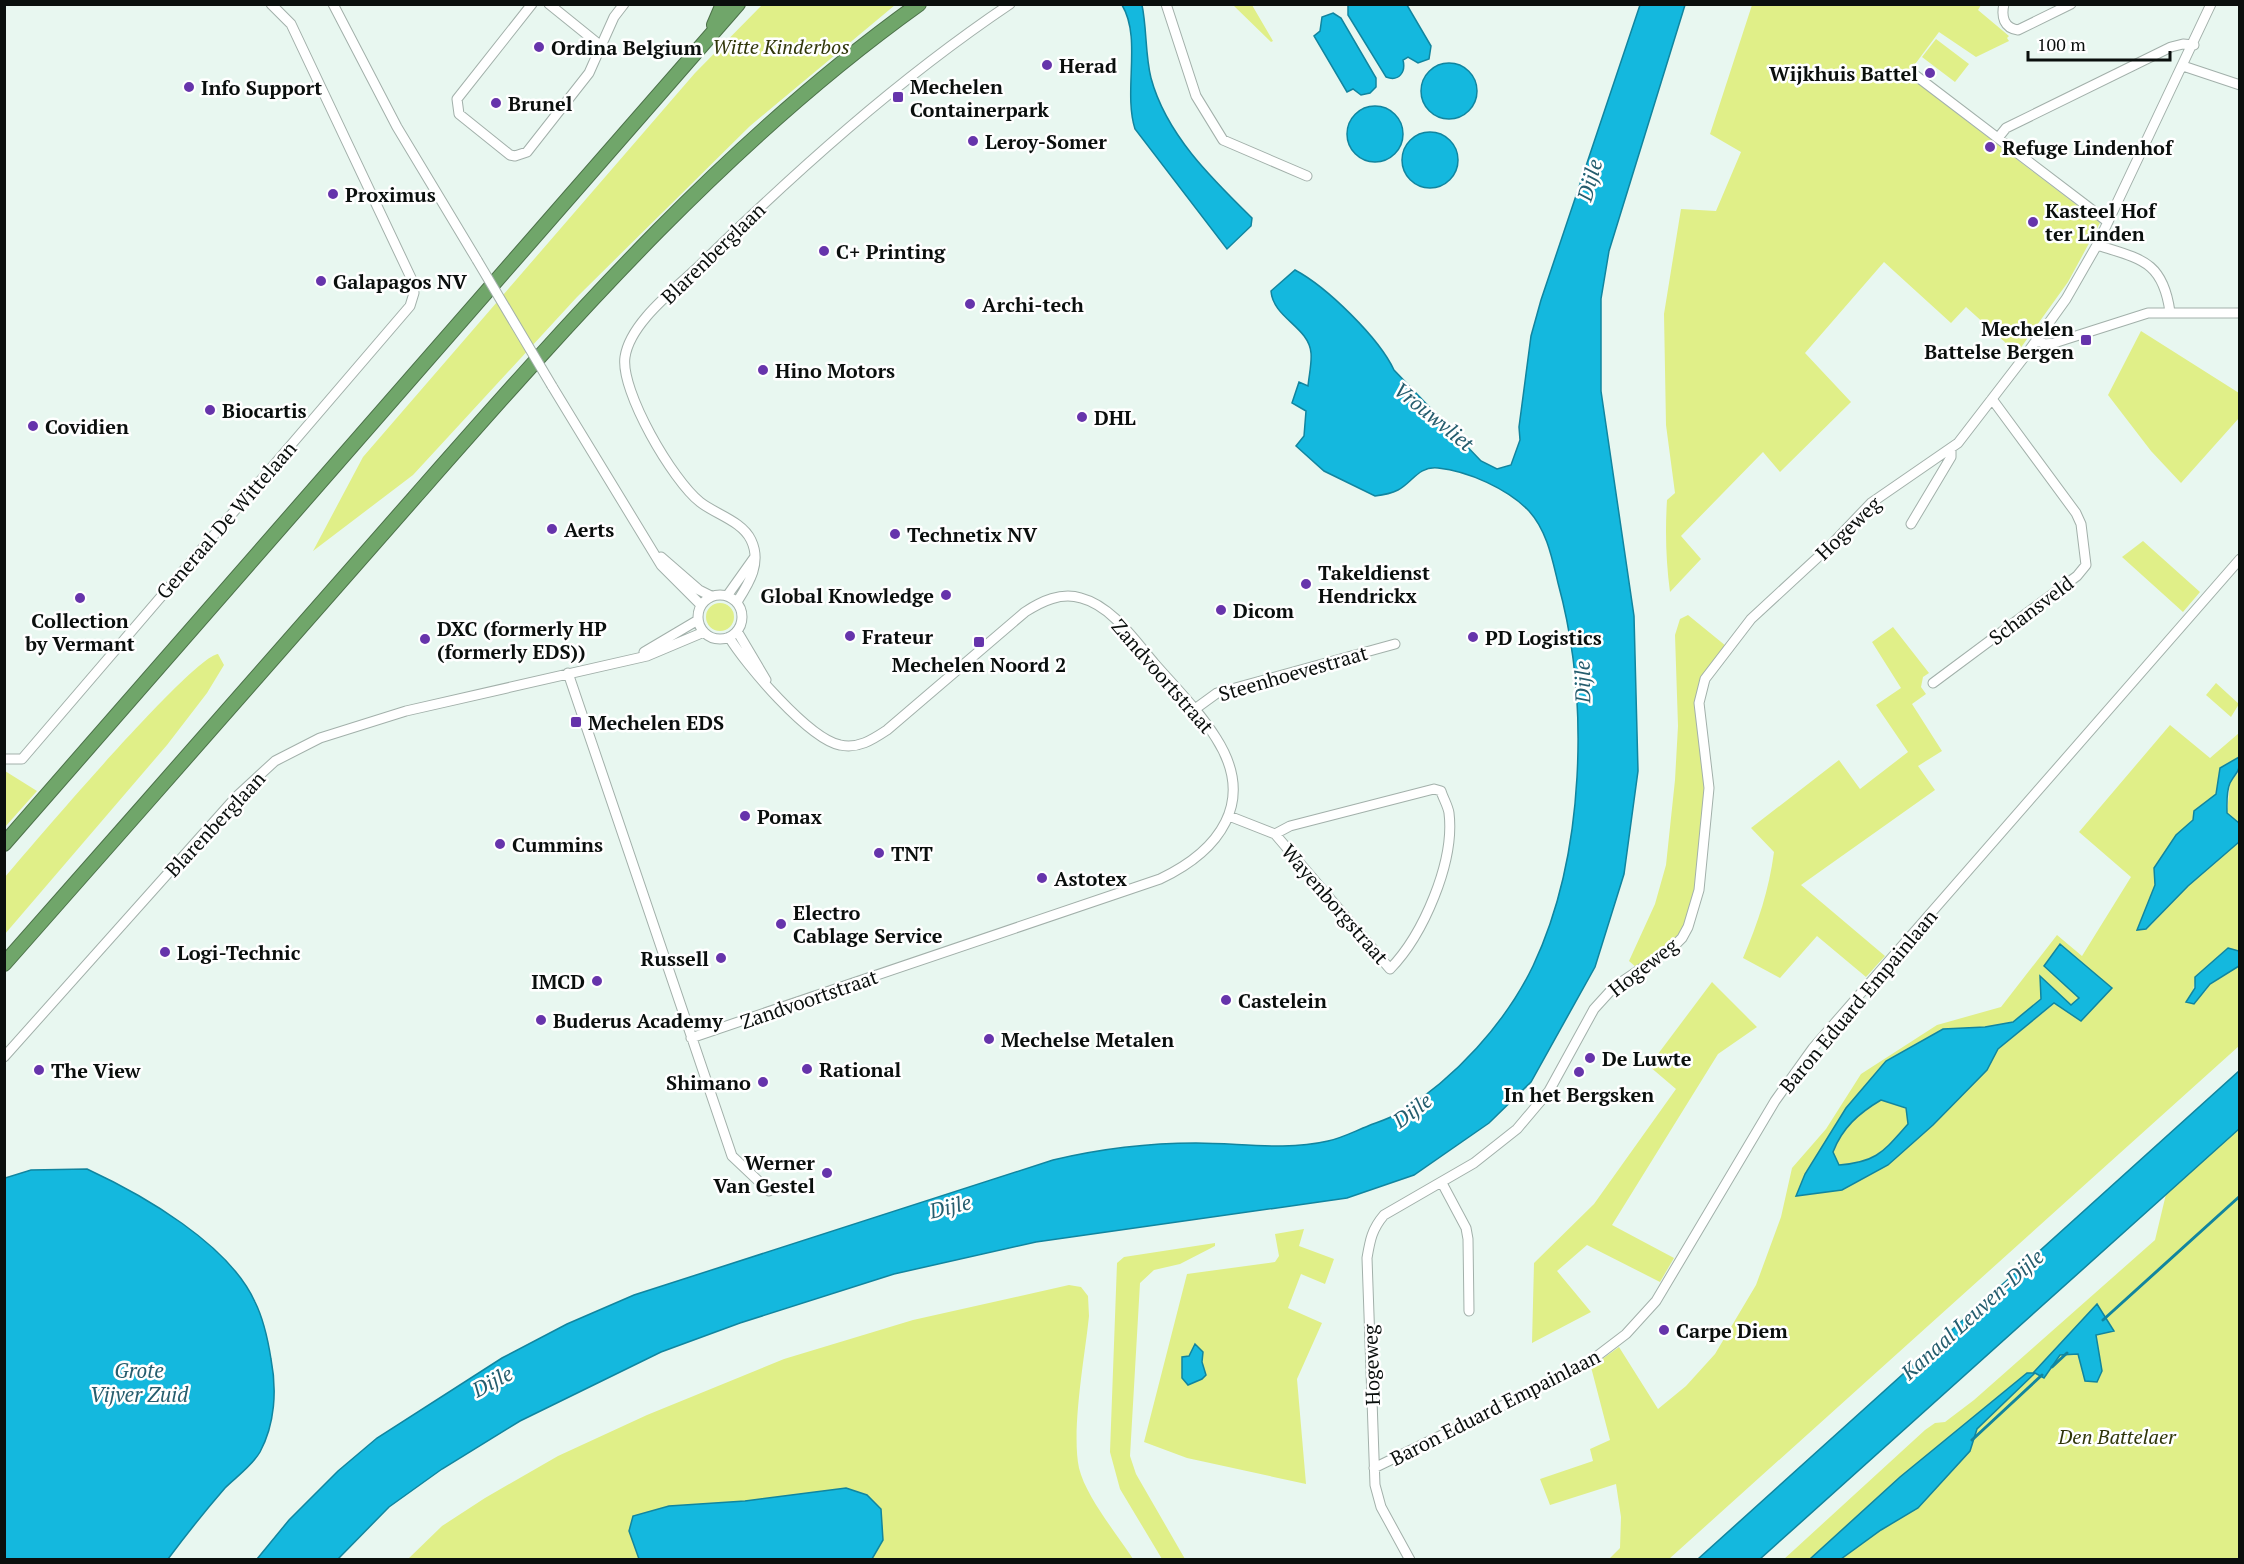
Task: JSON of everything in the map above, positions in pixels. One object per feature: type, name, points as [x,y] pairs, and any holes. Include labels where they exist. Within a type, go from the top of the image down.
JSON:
[{"type":"highway","points":[[709,35],[723,4]]},
{"type":"highway","points":[[4,844],[738,4]]},
{"type":"highway","points":[[4,964],[557,336],[657,230],[772,123],[919,4]]},
{"type":"street","name":"Generaal De Wittelaan","points":[[4,759],[22,759],[410,306],[414,293],[407,269],[291,24],[271,4]]},
{"type":"street","points":[[333,4],[397,127],[552,386],[662,565],[701,605]]},
{"type":"street","points":[[531,4],[457,99],[459,114],[510,155],[515,156],[527,152],[589,73],[614,17],[624,4]]},
{"type":"street","points":[[549,4],[601,46]]},
{"type":"street","name":"Blarenberglaan","points":[[754,558],[747,534],[687,490],[661,453],[626,378],[625,359],[632,335],[661,303],[779,189],[893,91],[1010,4]]},
{"type":"street","points":[[1166,4],[1196,96],[1223,140],[1306,176]]},
{"type":"street","points":[[2004,4],[2002,14],[2004,21],[2012,29],[2018,30],[2071,4]]},
{"type":"street","name":"Hogeweg","points":[[1410,1560],[1377,1496],[1368,1295],[1371,1236],[1384,1215],[1474,1163],[1517,1129],[1549,1091],[1594,1009],[1614,987],[1673,947],[1689,927],[1699,890],[1709,788],[1699,713],[1700,695],[1705,679],[1751,619],[1829,547],[1871,502],[1951,449],[1992,399],[2066,299],[2097,245],[2194,45],[2211,4]]},
{"type":"street","points":[[1998,138],[2006,128],[2171,47],[2182,44],[2194,45]]},
{"type":"street","points":[[2183,66],[2240,85]]},
{"type":"street","points":[[1915,75],[2108,222]]},
{"type":"street","points":[[2097,245],[2134,256],[2157,271],[2164,282],[2170,312]]},
{"type":"street","points":[[2036,340],[2045,344],[2054,343],[2148,313],[2240,314]]},
{"type":"street","name":"Schansveld","points":[[1933,683],[2077,576],[2086,565],[2081,524],[2076,513],[1992,399]]},
{"type":"street","name":"Hogeweg","points":[[1911,524],[1951,457],[1951,449]]},
{"type":"street","points":[[651,547],[699,590],[711,596],[727,596],[737,602],[742,619],[737,631],[729,637],[715,639],[704,632],[698,620],[701,605],[711,596]]},
{"type":"street","points":[[727,596],[754,558]]},
{"type":"street","points":[[737,602],[753,576],[754,558]]},
{"type":"street","name":"Baron Eduard Empainlaan","points":[[1374,1468],[1584,1366],[1612,1347],[1640,1320],[1670,1280],[1791,1076],[2240,559]]},
{"type":"street","name":"Zandvoortstraat","points":[[691,1038],[1160,879],[1183,868],[1207,850],[1220,834],[1229,816],[1233,793],[1230,771],[1218,740],[1195,709],[1109,615],[1091,601],[1070,596],[1041,602],[1025,612],[870,742],[854,746],[839,745],[826,740],[800,719],[769,685],[753,672],[729,637]]},
{"type":"street","name":"Blarenberglaan","points":[[631,658],[698,620]]},
{"type":"street","name":"Zandvoortstraat","points":[[737,631],[769,685]]},
{"type":"street","name":"Blarenberglaan","points":[[4,1057],[237,796],[275,761],[320,738],[362,723],[647,656],[704,632]]},
{"type":"street","name":"Steenhoevestraat","points":[[1195,709],[1216,693],[1395,644]]},
{"type":"street","points":[[568,673],[732,1156],[769,1191]]},
{"type":"street","name":"Wayenborgstraat","points":[[1229,816],[1275,834],[1390,969],[1406,953],[1423,923],[1440,880],[1449,813],[1441,791],[1434,789],[1413,794],[1290,826],[1275,834]]},
{"type":"street","points":[[1442,1183],[1466,1228],[1469,1311]]},
{"type":"green space","name":"Witte Kinderbos","points":[[762,5],[895,5],[750,126],[577,297],[413,475],[313,551],[363,457],[695,73]]},
{"type":"green space","points":[[1233,5],[1252,5],[1273,41],[1271,42]]},
{"type":"green space","points":[[1752,5],[1981,5],[1978,10],[2009,36],[2007,38],[2009,41],[1976,57],[1939,32],[1907,75],[2100,223],[2068,282],[2017,353],[1966,307],[1951,323],[1884,262],[1805,353],[1851,402],[1780,472],[1763,452],[1681,536],[1701,559],[1670,592],[1666,512],[1667,500],[1675,493],[1666,425],[1664,314],[1681,209],[1716,211],[1741,152],[1710,134]]},
{"type":"green space","points":[[1936,39],[1969,64],[1955,82],[1922,57]]},
{"type":"green space","points":[[2141,331],[2239,393],[2239,418],[2181,483],[2151,451],[2108,395]]},
{"type":"green space","points":[[2143,541],[2200,592],[2183,612],[2122,557]]},
{"type":"green space","points":[[720,603],[730,607],[734,617],[730,627],[720,631],[710,627],[706,617],[710,607]]},
{"type":"green space","points":[[1688,615],[1726,646],[1702,680],[1707,777],[1696,889],[1682,932],[1670,946],[1637,968],[1629,961],[1655,904],[1666,865],[1678,726],[1675,635],[1680,619]]},
{"type":"green space","points":[[1893,627],[1929,673],[1923,677],[1921,687],[1926,694],[1912,704],[1942,751],[1918,766],[1935,790],[1801,885],[1885,956],[1866,977],[1817,936],[1780,978],[1743,958],[1762,906],[1774,852],[1751,828],[1839,760],[1860,789],[1908,752],[1876,705],[1901,688],[1872,642]]},
{"type":"green space","points":[[218,654],[224,665],[207,693],[167,745],[5,934],[5,877],[146,717],[202,663]]},
{"type":"green space","points":[[2216,683],[2239,704],[2231,717],[2206,695]]},
{"type":"green space","points":[[2170,725],[2210,758],[2239,733],[2239,757],[2220,768],[2216,794],[2195,811],[2193,820],[2176,835],[2154,868],[2155,885],[2138,930],[2147,929],[2188,886],[2239,842],[2239,951],[2228,948],[2196,977],[2192,995],[2205,992],[2210,984],[2239,966],[2239,1046],[1669,1559],[1609,1559],[1620,1548],[1621,1517],[1616,1484],[1550,1505],[1540,1479],[1593,1461],[1590,1449],[1610,1440],[1591,1367],[1619,1347],[1658,1409],[1686,1386],[1715,1354],[1756,1285],[1781,1217],[1792,1168],[1826,1129],[1861,1074],[1937,1025],[2001,1007],[2057,935],[2082,956],[2131,877],[2079,832]],"holes":[[[2040,977],[2071,1005],[2079,998],[2081,1021],[2055,1003],[1998,1049],[1987,1070],[1933,1125],[1888,1165],[1805,1174],[1846,1108],[1985,1027],[2013,1022],[2042,999]]]},
{"type":"green space","points":[[5,771],[37,791],[5,827]]},
{"type":"green space","points":[[2239,771],[2239,823],[2227,813],[2230,783]]},
{"type":"green space","points":[[1712,982],[1757,1027],[1718,1054],[1612,1225],[1674,1258],[1660,1282],[1587,1245],[1557,1271],[1591,1312],[1532,1343],[1534,1263],[1594,1204],[1676,1089],[1649,1066]]},
{"type":"green space","points":[[1881,1100],[1906,1108],[1908,1124],[1878,1154],[1862,1161],[1838,1165],[1833,1152],[1841,1135],[1859,1116]]},
{"type":"green space","name":"Den Battelaer","points":[[2239,1126],[2239,1559],[1783,1560],[1925,1430],[1935,1423],[1945,1422],[1974,1400],[2155,1240],[2167,1190]]},
{"type":"green space","points":[[1304,1229],[1299,1246],[1334,1259],[1325,1284],[1301,1274],[1288,1308],[1322,1323],[1297,1379],[1306,1484],[1187,1458],[1144,1442],[1187,1274],[1275,1262],[1279,1256],[1275,1234]]},
{"type":"green space","points":[[1215,1243],[1215,1246],[1180,1264],[1154,1270],[1140,1283],[1130,1456],[1136,1474],[1185,1559],[1162,1559],[1120,1489],[1110,1452],[1117,1263],[1124,1257]]},
{"type":"green space","points":[[1069,1285],[1081,1287],[1088,1296],[1089,1316],[1078,1414],[1079,1468],[1095,1503],[1133,1559],[407,1560],[442,1526],[485,1498],[558,1456],[647,1415],[784,1359],[913,1320]]},
{"type":"water","points":[[1122,5],[1142,5],[1151,78],[1167,118],[1206,171],[1252,218],[1251,226],[1227,249],[1135,129],[1131,98],[1131,33]]},
{"type":"water","points":[[1348,5],[1407,5],[1431,46],[1429,59],[1418,63],[1408,57],[1403,60],[1402,72],[1398,77],[1386,77],[1348,15]]},
{"type":"water","points":[[1640,5],[1685,5],[1609,251],[1601,299],[1601,391],[1634,616],[1638,771],[1624,874],[1595,967],[1531,1082],[1489,1123],[1414,1175],[1347,1198],[1036,1242],[894,1274],[740,1323],[661,1352],[520,1421],[442,1469],[389,1507],[338,1559],[257,1559],[289,1520],[338,1471],[377,1438],[502,1358],[567,1324],[634,1295],[1070,1156],[1160,1144],[1295,1146],[1333,1140],[1401,1112],[1440,1083],[1477,1048],[1522,988],[1533,966],[1550,923],[1563,876],[1572,827],[1577,777],[1578,727],[1575,677],[1568,629],[1551,555],[1545,536],[1529,511],[1510,495],[1487,482],[1450,470],[1431,468],[1425,469],[1398,490],[1375,496],[1324,471],[1296,446],[1304,436],[1306,411],[1292,403],[1299,382],[1308,386],[1311,353],[1304,336],[1278,308],[1271,291],[1295,270],[1322,288],[1365,329],[1394,370],[1481,461],[1497,469],[1511,465],[1520,440],[1519,427],[1531,336],[1541,300]]},
{"type":"water","points":[[1333,13],[1341,18],[1376,78],[1376,87],[1370,93],[1361,95],[1353,89],[1347,92],[1314,36],[1320,31],[1322,17]]},
{"type":"water","points":[[1443,63],[1455,63],[1465,67],[1473,75],[1477,91],[1473,107],[1465,115],[1455,119],[1443,119],[1433,115],[1425,107],[1421,97],[1421,85],[1425,75],[1433,67]]},
{"type":"water","points":[[1369,106],[1381,106],[1391,110],[1399,118],[1403,134],[1399,150],[1391,158],[1381,162],[1369,162],[1359,158],[1351,150],[1347,140],[1347,128],[1351,118],[1359,110]]},
{"type":"water","points":[[1424,132],[1436,132],[1446,136],[1454,144],[1458,160],[1454,176],[1446,184],[1436,188],[1424,188],[1414,184],[1406,176],[1402,166],[1402,154],[1406,144],[1414,136]]},
{"type":"water","points":[[2239,757],[2238,769],[2227,794],[2227,813],[2239,823],[2239,842],[2188,886],[2146,929],[2137,930],[2155,885],[2154,868],[2176,835],[2193,820],[2194,811],[2216,794],[2220,768]]},
{"type":"water","points":[[2060,944],[2112,988],[2081,1021],[2054,1003],[1998,1049],[1987,1070],[1933,1125],[1888,1165],[1842,1190],[1796,1196],[1805,1174],[1846,1108],[1886,1061],[1943,1029],[1985,1027],[2013,1022],[2041,999],[2040,976],[2071,1005],[2079,998],[2044,966]],"holes":[[[1881,1100],[1906,1108],[1908,1124],[1878,1154],[1852,1164],[1839,1165],[1833,1152],[1837,1143],[1846,1128],[1865,1110]]]},
{"type":"water","points":[[2228,948],[2239,951],[2239,966],[2210,984],[2194,1004],[2186,1002],[2195,988],[2195,977]]},
{"type":"water","name":"Kanaal Leuven-Dijle","points":[[2239,1071],[2239,1129],[1760,1559],[1698,1559]]},
{"type":"water","name":"Grote Vijver Zuid","points":[[87,1169],[158,1207],[182,1224],[226,1260],[243,1281],[258,1309],[267,1337],[274,1383],[272,1418],[257,1457],[225,1488],[168,1559],[5,1559],[5,1178],[31,1170]]},
{"type":"water","points":[[2097,1304],[2114,1331],[2096,1335],[2102,1371],[2097,1382],[2085,1381],[2078,1354],[2060,1355],[2044,1378],[2035,1373],[1977,1429],[1970,1451],[1918,1508],[1881,1530],[1841,1559],[1810,1559],[1900,1477],[2027,1373],[2033,1373]]},
{"type":"water","points":[[1195,1344],[1203,1352],[1202,1362],[1206,1375],[1188,1385],[1182,1378],[1182,1357],[1189,1356]]},
{"type":"water","points":[[846,1488],[867,1495],[881,1509],[883,1540],[872,1559],[639,1559],[629,1531],[633,1516],[669,1506],[745,1501]]},
{"type":"waterway","points":[[2103,1320],[2240,1196]]},
{"type":"waterway","points":[[2052,1367],[2067,1353]]},
{"type":"waterway","points":[[1972,1440],[2042,1375]]},
{"type":"place","name":"Ordina Belgium","points":[[539,47]]},
{"type":"place","name":"Herad","points":[[1047,65]]},
{"type":"place","name":"Wijkhuis Battel","points":[[1930,73]]},
{"type":"place","name":"Info Support","points":[[189,87]]},
{"type":"place","name":"Mechelen Containerpark","points":[[898,97]]},
{"type":"place","name":"Brunel","points":[[496,103]]},
{"type":"place","name":"Leroy-Somer","points":[[973,141]]},
{"type":"place","name":"Refuge Lindenhof","points":[[1990,147]]},
{"type":"place","name":"Proximus","points":[[333,194]]},
{"type":"place","name":"Kasteel Hof ter Linden","points":[[2033,222]]},
{"type":"place","name":"C+ Printing","points":[[824,251]]},
{"type":"place","name":"Galapagos NV","points":[[321,281]]},
{"type":"place","name":"Archi-tech","points":[[970,304]]},
{"type":"place","name":"Mechelen Battelse Bergen","points":[[2086,340]]},
{"type":"place","name":"Hino Motors","points":[[763,370]]},
{"type":"place","name":"Biocartis","points":[[210,410]]},
{"type":"place","name":"DHL","points":[[1082,417]]},
{"type":"place","name":"Covidien","points":[[33,426]]},
{"type":"place","name":"Aerts","points":[[552,529]]},
{"type":"place","name":"Technetix NV","points":[[895,534]]},
{"type":"place","name":"Takeldienst Hendrickx","points":[[1306,584]]},
{"type":"place","name":"Global Knowledge","points":[[946,595]]},
{"type":"place","name":"Collection by Vermant","points":[[80,598]]},
{"type":"place","name":"Dicom","points":[[1221,610]]},
{"type":"place","name":"Frateur","points":[[850,636]]},
{"type":"place","name":"PD Logistics","points":[[1473,637]]},
{"type":"place","name":"DXC (formerly HP (formerly EDS))","points":[[425,639]]},
{"type":"place","name":"Mechelen Noord 2","points":[[979,642]]},
{"type":"place","name":"Mechelen EDS","points":[[576,722]]},
{"type":"place","name":"Pomax","points":[[745,816]]},
{"type":"place","name":"Cummins","points":[[500,844]]},
{"type":"place","name":"TNT","points":[[879,853]]},
{"type":"place","name":"Astotex","points":[[1042,878]]},
{"type":"place","name":"Electro Cablage Service","points":[[781,924]]},
{"type":"place","name":"Logi-Technic","points":[[165,952]]},
{"type":"place","name":"Russell","points":[[721,958]]},
{"type":"place","name":"IMCD","points":[[597,981]]},
{"type":"place","name":"Castelein","points":[[1226,1000]]},
{"type":"place","name":"Buderus Academy","points":[[541,1020]]},
{"type":"place","name":"Mechelse Metalen","points":[[989,1039]]},
{"type":"place","name":"De Luwte","points":[[1590,1058]]},
{"type":"place","name":"Rational","points":[[807,1069]]},
{"type":"place","name":"The View","points":[[39,1070]]},
{"type":"place","name":"In het Bergsken","points":[[1579,1072]]},
{"type":"place","name":"Shimano","points":[[763,1082]]},
{"type":"place","name":"Werner Van Gestel","points":[[827,1173]]},
{"type":"place","name":"Carpe Diem","points":[[1664,1330]]},
{"type":"water label","name":"Dijle","points":[[1589,180]]},
{"type":"water label","name":"Vrouwvliet","points":[[1434,416]]},
{"type":"water label","name":"Dijle","points":[[1582,682]]},
{"type":"water label","name":"Dijle","points":[[1412,1110]]},
{"type":"water label","name":"Dijle","points":[[950,1206]]},
{"type":"water label","name":"Dijle","points":[[492,1381]]}]
